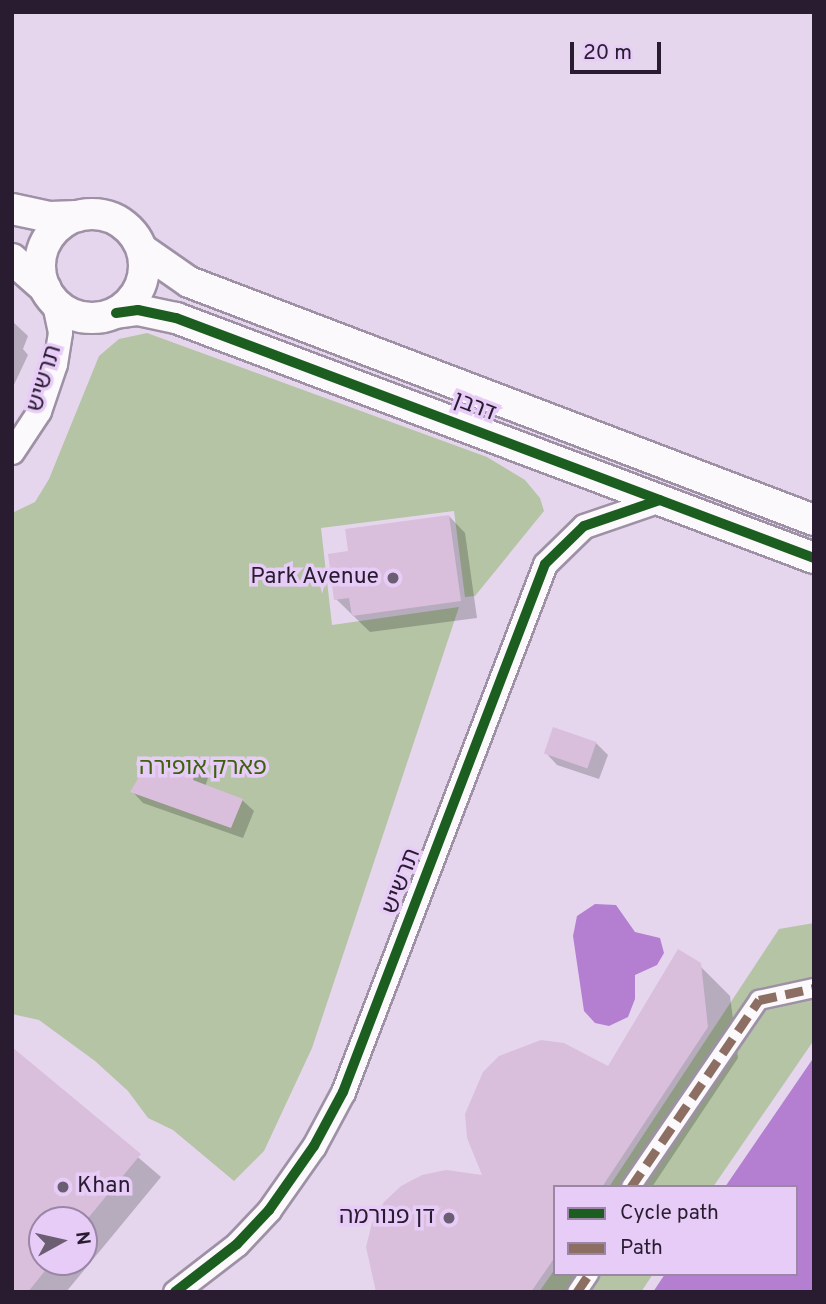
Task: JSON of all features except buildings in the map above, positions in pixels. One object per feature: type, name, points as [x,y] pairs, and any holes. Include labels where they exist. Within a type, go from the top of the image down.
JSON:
[{"type":"street","points":[[12,209],[50,217],[101,214],[117,219],[130,229],[142,250],[142,283],[135,297],[116,313],[85,318],[71,314],[12,259]]},
{"type":"street","points":[[49,294],[41,274],[43,249],[56,228],[77,216]]},
{"type":"street","name":"דרבן","points":[[142,250],[189,282],[814,520]]},
{"type":"street","name":"תרשיש","points":[[12,452],[39,411],[54,363],[60,332],[49,294]]},
{"type":"street","name":"דרבן","points":[[116,313],[138,310],[176,318],[814,558]]},
{"type":"street","name":"תרשיש","points":[[175,1292],[237,1244],[269,1210],[322,1133],[343,1092],[545,564],[584,526],[660,500]]},
{"type":"street","points":[[632,1185],[759,1000],[814,988]]},
{"type":"street","points":[[577,1292],[588,1276]]},
{"type":"green space","name":"פארק אופירה","points":[[147,333],[487,457],[525,480],[540,498],[544,511],[475,596],[465,597],[454,511],[321,528],[332,625],[459,607],[312,1048],[264,1151],[234,1181],[173,1130],[148,1118],[128,1091],[95,1061],[39,1020],[12,1014],[12,513],[35,502],[49,479],[99,356],[119,339]]},
{"type":"green space","points":[[814,923],[814,1040],[714,1185],[610,1185],[779,929]]},
{"type":"green space","points":[[553,1272],[553,1276],[652,1276],[641,1292],[539,1292]]},
{"type":"shaded area","points":[[595,904],[616,905],[635,932],[660,938],[664,953],[657,965],[635,975],[635,999],[628,1017],[609,1026],[595,1023],[584,1011],[573,936],[577,916]]},
{"type":"shaded area","points":[[814,1057],[814,1292],[653,1292],[664,1276],[798,1276],[798,1185],[726,1185]]},
{"type":"marked path","points":[[632,1185],[759,1000],[814,988]]},
{"type":"marked path","points":[[577,1292],[588,1276]]},
{"type":"cycle path","points":[[116,313],[138,310],[176,318],[814,558]]},
{"type":"cycle path","points":[[175,1292],[237,1244],[269,1210],[314,1146],[343,1092],[545,564],[584,526],[660,500]]},
{"type":"place","name":"Park Avenue","points":[[393,578]]},
{"type":"place","name":"Khan","points":[[63,1187]]},
{"type":"place","name":"דן פנורמה","points":[[449,1218]]}]
